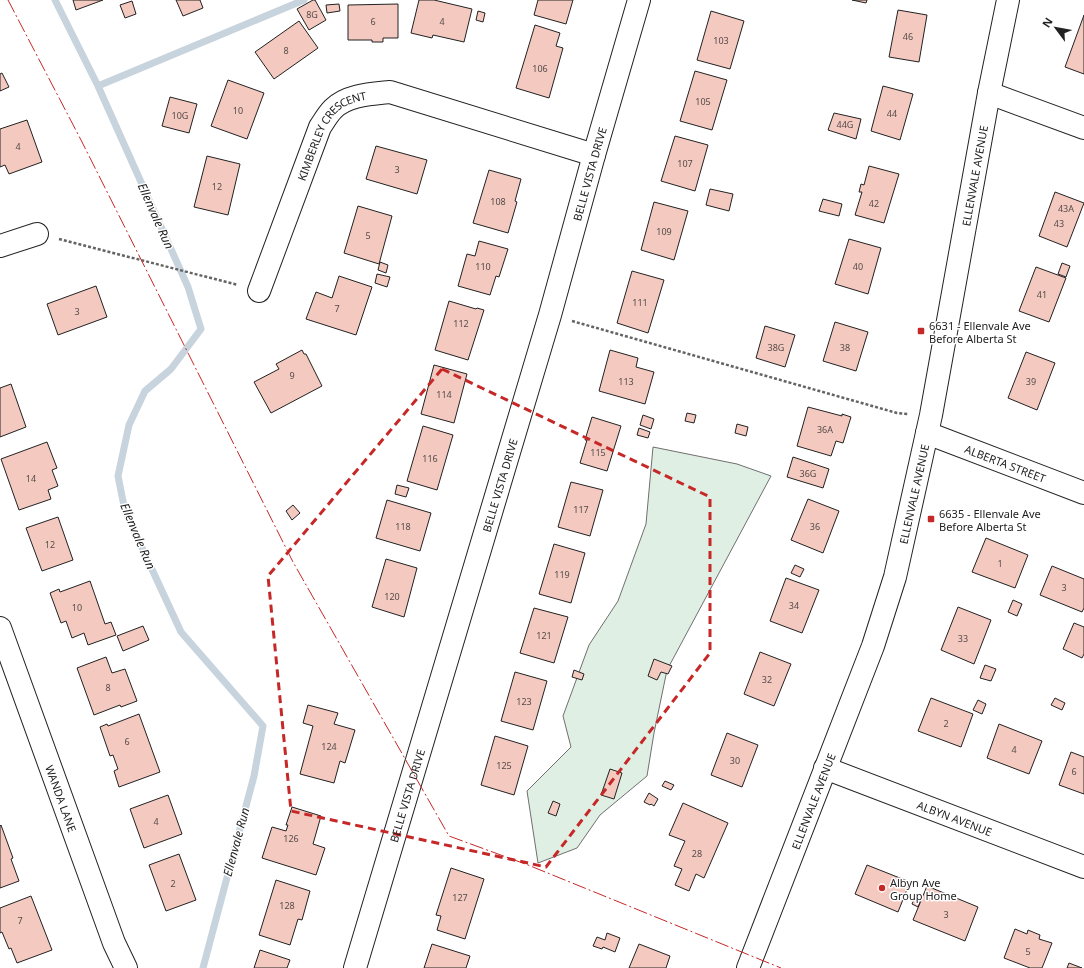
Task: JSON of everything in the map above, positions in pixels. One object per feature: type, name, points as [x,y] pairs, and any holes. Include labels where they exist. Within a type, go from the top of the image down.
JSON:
[{"type":"street","name":"BELLE VISTA DRIVE","points":[[355,968],[550,315],[639,0]]},
{"type":"street","name":"ELLENVALE AVENUE","points":[[748,968],[873,646],[895,577],[929,424],[989,92],[1008,0]]},
{"type":"street","name":"KIMBERLEY CRESCENT","points":[[259,291],[320,127],[334,109],[346,100],[390,92],[594,155]]},
{"type":"street","points":[[989,92],[1084,128]]},
{"type":"street","points":[[0,246],[37,234]]},
{"type":"street","name":"ALBERTA STREET","points":[[929,424],[1084,493]]},
{"type":"street","name":"WANDA LANE","points":[[0,628],[114,943],[126,968]]},
{"type":"street","name":"ALBYN AVENUE","points":[[825,768],[1084,867]]},
{"type":"path","points":[[37,234],[259,291]]},
{"type":"path","points":[[550,315],[929,424]]},
{"type":"highlighted area","points":[[442,369],[710,497],[710,653],[546,867],[291,811],[268,576]]},
{"type":"green space","points":[[653,447],[737,464],[771,476],[667,670],[647,776],[600,815],[577,848],[538,863],[527,791],[571,747],[563,716],[589,645],[618,601],[646,524]]},
{"type":"building","points":[[73,0],[103,0],[76,10]]},
{"type":"building","points":[[176,0],[200,0],[203,8],[183,16]]},
{"type":"building","points":[[315,0],[326,20],[309,30],[297,9]]},
{"type":"building","points":[[419,0],[434,0],[472,9],[464,42],[433,35],[432,38],[411,33]]},
{"type":"building","points":[[538,0],[573,0],[566,24],[534,15]]},
{"type":"building","points":[[852,0],[867,0],[866,3]]},
{"type":"building","points":[[132,1],[136,14],[125,18],[120,5]]},
{"type":"building","points":[[339,4],[340,11],[327,13],[326,5]]},
{"type":"building","points":[[398,4],[398,38],[383,38],[383,42],[372,42],[372,40],[348,40],[348,5]]},
{"type":"building","points":[[898,10],[927,15],[919,62],[889,57]]},
{"type":"building","points":[[478,11],[485,13],[483,22],[476,20]]},
{"type":"building","points":[[711,11],[744,21],[730,69],[697,60]]},
{"type":"building","points":[[1084,15],[1084,74],[1065,67]]},
{"type":"building","points":[[299,21],[318,48],[274,79],[255,52]]},
{"type":"building","points":[[535,25],[560,33],[556,46],[563,48],[549,98],[516,88]]},
{"type":"building","points":[[695,71],[727,80],[712,130],[680,121]]},
{"type":"building","points":[[2,73],[9,87],[0,91],[0,74]]},
{"type":"building","points":[[228,80],[264,93],[247,139],[211,126]]},
{"type":"building","points":[[883,86],[913,94],[900,140],[871,131]]},
{"type":"building","points":[[170,97],[197,104],[189,133],[162,126]]},
{"type":"building","points":[[834,113],[861,119],[856,139],[828,130]]},
{"type":"building","points":[[27,120],[42,162],[9,174],[5,165],[0,167],[0,129]]},
{"type":"building","points":[[675,136],[708,145],[695,191],[661,181]]},
{"type":"building","points":[[376,146],[427,160],[417,194],[366,179]]},
{"type":"building","points":[[207,156],[240,164],[228,215],[194,207]]},
{"type":"building","points":[[869,166],[899,174],[884,223],[855,215],[862,192],[859,192],[861,184],[864,185]]},
{"type":"building","points":[[489,170],[521,179],[515,201],[517,202],[508,233],[473,223]]},
{"type":"building","points":[[710,189],[733,194],[729,211],[706,205]]},
{"type":"building","points":[[1055,192],[1084,203],[1067,247],[1039,236]]},
{"type":"building","points":[[823,199],[842,204],[839,216],[819,211]]},
{"type":"building","points":[[654,202],[688,211],[674,260],[641,250]]},
{"type":"building","points":[[358,206],[392,216],[379,264],[344,253]]},
{"type":"building","points":[[849,239],[881,248],[868,294],[835,284]]},
{"type":"building","points":[[479,241],[508,249],[499,277],[496,276],[490,295],[458,286],[467,254],[475,256]]},
{"type":"building","points":[[380,262],[388,265],[386,273],[378,270]]},
{"type":"building","points":[[1062,263],[1070,266],[1066,277],[1058,274]]},
{"type":"building","points":[[1036,267],[1066,278],[1049,322],[1019,311]]},
{"type":"building","points":[[632,271],[664,280],[648,333],[617,323]]},
{"type":"building","points":[[377,274],[390,277],[387,287],[375,283]]},
{"type":"building","points":[[339,276],[372,287],[356,335],[306,319],[316,292],[332,298]]},
{"type":"building","points":[[96,286],[107,317],[58,335],[47,304]]},
{"type":"building","points":[[449,301],[484,310],[468,360],[435,350]]},
{"type":"building","points":[[835,322],[868,332],[856,371],[823,361]]},
{"type":"building","points":[[765,326],[795,335],[785,367],[756,358]]},
{"type":"building","points":[[302,350],[304,354],[306,354],[322,386],[271,413],[254,382],[279,369],[276,364]]},
{"type":"building","points":[[610,350],[638,358],[636,367],[654,372],[645,404],[599,391]]},
{"type":"building","points":[[1026,352],[1055,363],[1037,410],[1008,398]]},
{"type":"building","points":[[434,365],[467,374],[454,423],[421,414]]},
{"type":"building","points":[[11,384],[26,427],[0,437],[0,388]]},
{"type":"building","points":[[808,407],[851,417],[843,443],[836,441],[831,456],[797,446]]},
{"type":"building","points":[[687,413],[696,415],[694,423],[685,421]]},
{"type":"building","points":[[643,415],[654,419],[651,429],[640,425]]},
{"type":"building","points":[[592,417],[621,426],[607,471],[580,463]]},
{"type":"building","points":[[737,424],[748,427],[746,436],[735,433]]},
{"type":"building","points":[[423,426],[453,435],[437,490],[407,481]]},
{"type":"building","points":[[639,428],[650,432],[648,438],[637,435]]},
{"type":"building","points":[[47,442],[57,468],[52,470],[58,486],[48,490],[51,499],[19,510],[1,459]]},
{"type":"building","points":[[793,457],[829,469],[823,488],[787,477]]},
{"type":"building","points":[[571,482],[603,490],[590,536],[558,527]]},
{"type":"building","points":[[397,485],[409,488],[406,497],[395,494]]},
{"type":"building","points":[[808,499],[839,511],[823,553],[791,540]]},
{"type":"building","points":[[387,500],[431,513],[420,551],[376,538]]},
{"type":"building","points":[[293,505],[300,513],[292,520],[286,511]]},
{"type":"building","points":[[58,517],[73,560],[42,571],[26,528]]},
{"type":"building","points":[[986,538],[1028,555],[1015,588],[972,572]]},
{"type":"building","points":[[554,544],[585,553],[571,603],[539,594]]},
{"type":"building","points":[[386,559],[417,568],[404,617],[372,607]]},
{"type":"building","points":[[795,565],[804,569],[800,577],[791,573]]},
{"type":"building","points":[[1052,566],[1084,579],[1084,608],[1082,612],[1040,595]]},
{"type":"building","points":[[786,578],[819,590],[802,633],[770,621]]},
{"type":"building","points":[[90,581],[105,624],[111,622],[116,635],[88,645],[84,633],[72,638],[66,621],[61,623],[50,593],[59,589],[60,592]]},
{"type":"building","points":[[1013,600],[1022,604],[1017,616],[1008,612]]},
{"type":"building","points":[[958,607],[991,620],[974,664],[941,650]]},
{"type":"building","points":[[534,608],[568,617],[554,663],[520,653]]},
{"type":"building","points":[[1074,623],[1084,627],[1084,654],[1082,658],[1063,649]]},
{"type":"building","points":[[143,626],[149,640],[123,651],[117,636]]},
{"type":"building","points":[[760,652],[791,664],[774,706],[744,694]]},
{"type":"building","points":[[106,657],[112,673],[125,669],[137,701],[121,707],[120,705],[94,715],[77,668]]},
{"type":"building","points":[[654,659],[672,666],[668,674],[661,672],[657,680],[648,676]]},
{"type":"building","points":[[985,665],[996,669],[991,681],[980,678]]},
{"type":"building","points":[[574,670],[584,674],[582,680],[572,677]]},
{"type":"building","points":[[515,672],[547,681],[533,730],[501,721]]},
{"type":"building","points":[[931,698],[973,714],[961,747],[918,731]]},
{"type":"building","points":[[1055,698],[1065,703],[1062,710],[1051,705]]},
{"type":"building","points":[[978,700],[986,704],[982,714],[973,710]]},
{"type":"building","points":[[308,705],[338,713],[334,724],[355,730],[345,763],[340,761],[334,783],[300,774],[313,726],[303,723]]},
{"type":"building","points":[[139,714],[160,772],[119,787],[114,771],[118,769],[113,755],[110,756],[100,727],[107,724],[108,726]]},
{"type":"building","points":[[999,724],[1042,741],[1029,774],[987,758]]},
{"type":"building","points":[[727,733],[758,745],[742,787],[711,775]]},
{"type":"building","points":[[495,736],[528,746],[514,795],[481,785]]},
{"type":"building","points":[[1071,752],[1084,757],[1084,794],[1059,785]]},
{"type":"building","points":[[610,769],[622,773],[614,799],[601,795]]},
{"type":"building","points":[[665,781],[674,785],[671,790],[662,786]]},
{"type":"building","points":[[649,793],[658,799],[654,806],[644,802]]},
{"type":"building","points":[[168,795],[182,834],[144,848],[130,809]]},
{"type":"building","points":[[553,801],[560,804],[556,816],[548,813]]},
{"type":"building","points":[[683,803],[728,823],[704,878],[696,874],[689,891],[675,885],[682,869],[674,866],[685,841],[669,835]]},
{"type":"building","points":[[292,807],[321,816],[313,844],[325,848],[316,875],[262,858],[272,827],[286,831],[288,825],[286,825]]},
{"type":"building","points":[[1,825],[13,858],[11,859],[19,881],[0,888],[0,826]]},
{"type":"building","points":[[179,854],[196,900],[166,911],[149,865]]},
{"type":"building","name":"Albyn Ave Group Home","points":[[867,865],[910,882],[898,912],[855,894]]},
{"type":"building","points":[[451,868],[484,879],[465,939],[437,930],[441,916],[436,915]]},
{"type":"building","points":[[276,880],[310,891],[302,920],[298,919],[290,945],[259,935]]},
{"type":"building","points":[[927,886],[978,907],[965,941],[913,920]]},
{"type":"building","points":[[31,896],[52,950],[17,963],[2,932],[0,933],[0,908]]},
{"type":"building","points":[[915,897],[921,899],[918,907],[912,904]]},
{"type":"building","points":[[1015,929],[1027,934],[1028,930],[1040,935],[1039,939],[1052,943],[1042,968],[1030,968],[1004,958]]},
{"type":"building","points":[[607,933],[620,938],[615,952],[603,947],[602,949],[593,946],[597,937],[605,940]]},
{"type":"building","points":[[432,944],[470,956],[466,968],[424,968]]},
{"type":"building","points":[[639,944],[670,956],[666,968],[629,968]]},
{"type":"building","points":[[260,950],[290,960],[287,968],[254,968]]},
{"type":"building","points":[[1069,963],[1082,968],[1067,968]]},
{"type":"waterway","name":"Ellenvale Run","points":[[55,0],[98,86],[188,287],[201,329],[171,369],[145,391],[129,425],[118,476],[125,511],[181,632],[263,726],[254,776],[203,968]]},
{"type":"waterway","points":[[98,86],[304,0]]},
{"type":"power","points":[[8,0],[81,140],[293,562],[449,836],[528,865],[781,968]]},
{"type":"place","name":"6631 - Ellenvale Ave Before Alberta St","points":[[921,331]]},
{"type":"place","name":"6635 - Ellenvale Ave Before Alberta St","points":[[931,519]]},
{"type":"place","name":"Albyn Ave Group Home","points":[[882,888]]}]
